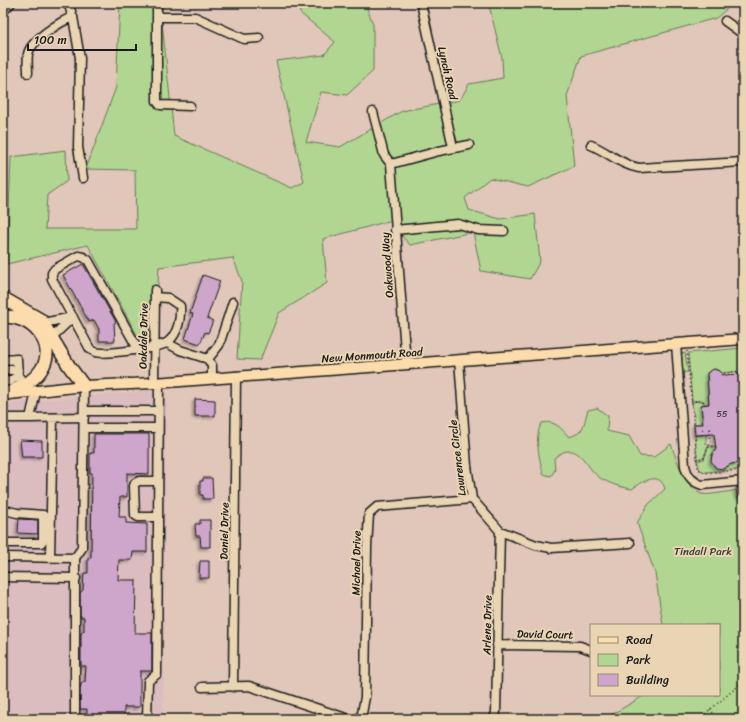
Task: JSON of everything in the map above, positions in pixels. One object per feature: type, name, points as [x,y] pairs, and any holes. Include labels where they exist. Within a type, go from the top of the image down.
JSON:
[{"type":"highway","points":[[3,298],[31,313],[43,323],[69,366],[84,386]]},
{"type":"highway","points":[[3,317],[15,317],[30,323],[36,328],[43,338],[45,346],[45,362],[42,370],[31,383],[21,377],[4,395]]},
{"type":"main road","name":"New Monmouth Road","points":[[4,395],[84,386],[743,339]]},
{"type":"street","points":[[3,11],[11,3]]},
{"type":"street","points":[[68,3],[73,17],[80,58],[78,147],[83,178]]},
{"type":"street","points":[[157,3],[157,101],[160,105],[190,106]]},
{"type":"street","name":"Lynch Road","points":[[420,3],[453,147]]},
{"type":"street","points":[[28,73],[28,54],[31,47],[56,24],[73,17]]},
{"type":"street","points":[[157,17],[195,17],[244,39],[259,38]]},
{"type":"street","points":[[725,21],[743,34]]},
{"type":"street","points":[[373,112],[384,155],[391,164],[453,147],[469,145]]},
{"type":"street","points":[[591,145],[609,153],[624,164],[639,168],[743,162]]},
{"type":"street","name":"Oakwood Way","points":[[391,164],[406,364]]},
{"type":"street","points":[[396,230],[458,224],[478,230],[504,231]]},
{"type":"street","points":[[138,349],[88,260],[78,256],[55,269],[52,273],[52,279],[90,349],[96,352],[128,351],[154,347],[167,343],[186,352],[208,359],[212,366],[212,377]]},
{"type":"street","name":"Oakdale Drive","points":[[147,719],[148,681],[157,674],[158,410],[154,347],[155,293],[168,298],[180,306],[180,320],[175,334],[167,343]]},
{"type":"street","points":[[208,359],[219,345],[233,302]]},
{"type":"street","points":[[43,323],[73,317]]},
{"type":"street","points":[[52,337],[73,317]]},
{"type":"street","points":[[676,344],[685,466],[688,474],[695,482],[702,485],[743,481]]},
{"type":"street","points":[[3,360],[17,360],[21,377]]},
{"type":"street","name":"Lawrence Circle","points":[[459,360],[467,466],[472,499],[500,531],[536,545],[551,548],[630,543]]},
{"type":"street","points":[[7,370],[21,377]]},
{"type":"street","name":"Daniel Drive","points":[[233,687],[236,376]]},
{"type":"street","points":[[3,382],[21,377]]},
{"type":"street","points":[[75,719],[76,558],[82,548],[84,386]]},
{"type":"street","points":[[30,418],[36,392]]},
{"type":"street","points":[[3,420],[8,418],[53,418],[84,414],[158,410]]},
{"type":"street","points":[[50,557],[53,418]]},
{"type":"street","points":[[84,428],[158,428]]},
{"type":"street","points":[[157,481],[139,481],[135,483],[133,510],[135,515],[138,517],[157,517]]},
{"type":"street","name":"Michael Drive","points":[[361,719],[365,697],[366,547],[369,514],[378,507],[472,499]]},
{"type":"street","points":[[3,543],[41,543],[43,540],[43,515],[9,511]]},
{"type":"street","name":"Arlene Drive","points":[[494,719],[496,712],[500,531]]},
{"type":"street","points":[[3,557],[76,558]]},
{"type":"street","points":[[3,578],[76,578]]},
{"type":"street","name":"David Court","points":[[497,645],[580,646],[590,650]]},
{"type":"street","points":[[202,687],[249,686],[349,719]]},
{"type":"path","points":[[687,351],[698,469],[703,473],[743,470]]},
{"type":"path","points":[[722,375],[723,373],[729,374],[743,371]]},
{"type":"path","points":[[691,402],[703,401],[704,404]]},
{"type":"path","points":[[696,460],[704,458],[710,446],[709,429]]},
{"type":"path","points":[[694,430],[712,429]]},
{"type":"path","points":[[710,446],[715,446]]},
{"type":"path","points":[[699,719],[710,708],[738,687],[743,680]]},
{"type":"path","points":[[710,708],[718,719]]},
{"type":"shaded area","points":[[148,391],[166,391],[163,719],[3,719],[3,404]]},
{"type":"green space","points":[[120,3],[160,3],[174,136],[292,188],[304,182],[276,61],[324,55],[335,42],[300,13],[298,3],[365,3],[373,24],[373,71],[347,95],[321,92],[306,142],[340,147],[402,111],[460,100],[469,84],[503,78],[502,58],[489,5],[486,3],[734,3],[716,18],[581,56],[567,96],[574,166],[528,187],[490,178],[465,198],[469,210],[500,219],[535,214],[540,261],[530,279],[481,271],[473,232],[410,245],[389,221],[323,239],[327,283],[279,313],[260,360],[237,359],[242,281],[233,258],[159,267],[154,345],[141,342],[88,245],[7,264],[11,157],[66,150],[67,181],[47,195],[45,229],[136,229],[135,170],[86,169],[116,87]]},
{"type":"green space","points":[[743,348],[743,371],[721,373],[716,369],[710,370],[707,376],[709,404],[705,404],[703,400],[692,401],[688,353]]},
{"type":"green space","points":[[685,353],[688,372],[682,373],[680,354]]},
{"type":"green space","points":[[702,401],[704,404],[701,405],[703,424],[695,424],[692,402]]},
{"type":"green space","name":"Tindall Park","points":[[597,408],[608,416],[607,431],[629,436],[640,456],[654,457],[671,444],[682,473],[696,491],[702,494],[710,494],[743,489],[743,719],[604,719],[643,696],[720,696],[720,624],[663,624],[655,573],[637,523],[648,505],[665,489],[663,483],[659,480],[650,479],[632,489],[615,485],[600,478],[581,456],[576,452],[570,451],[563,452],[554,458],[555,470],[551,476],[543,474],[538,441],[539,428],[542,423],[547,422],[554,424],[569,437],[581,430],[588,410]]},
{"type":"green space","points":[[708,434],[706,436],[706,444],[709,444],[709,446],[704,457],[697,459],[695,436]]},
{"type":"green space","points":[[715,446],[716,450],[711,458],[715,467],[724,469],[731,464],[743,462],[743,469],[705,472],[700,470],[697,461],[704,459],[708,448]]},
{"type":"building","points":[[83,264],[116,322],[114,323],[115,341],[99,341],[99,329],[94,320],[89,322],[63,275]]},
{"type":"building","points":[[203,275],[220,281],[207,318],[213,321],[208,333],[205,332],[200,344],[185,339],[193,314],[190,313]]},
{"type":"building","points":[[714,369],[723,375],[743,374],[743,462],[731,464],[723,469],[716,468],[711,461],[712,455],[716,449],[714,434],[695,435],[694,424],[703,424],[701,405],[709,404],[707,373]]},
{"type":"building","points":[[195,399],[215,400],[215,416],[195,416]]},
{"type":"building","points":[[94,434],[149,434],[149,474],[127,473],[127,497],[120,497],[119,517],[126,517],[126,523],[147,524],[147,552],[133,552],[132,560],[119,560],[118,580],[136,580],[135,633],[152,633],[152,671],[140,671],[140,707],[124,707],[124,719],[87,719],[87,709],[80,709],[80,689],[82,682],[85,682],[86,666],[81,666],[81,635],[82,631],[84,631],[84,617],[81,617],[80,614],[80,593],[83,590],[84,573],[88,573],[88,558],[91,558],[92,473],[90,473],[90,453],[94,453]]},
{"type":"building","points":[[20,440],[42,441],[42,457],[22,457]]},
{"type":"building","points":[[203,478],[212,478],[213,499],[203,499],[203,495],[200,495],[200,481],[203,481]]},
{"type":"building","points":[[743,487],[743,496],[737,497],[736,488]]},
{"type":"building","points":[[19,519],[38,520],[38,534],[18,533]]},
{"type":"building","points":[[200,520],[210,520],[210,547],[201,547],[200,536],[196,536],[195,524],[200,524]]},
{"type":"building","points":[[200,561],[209,561],[209,578],[199,578]]}]
